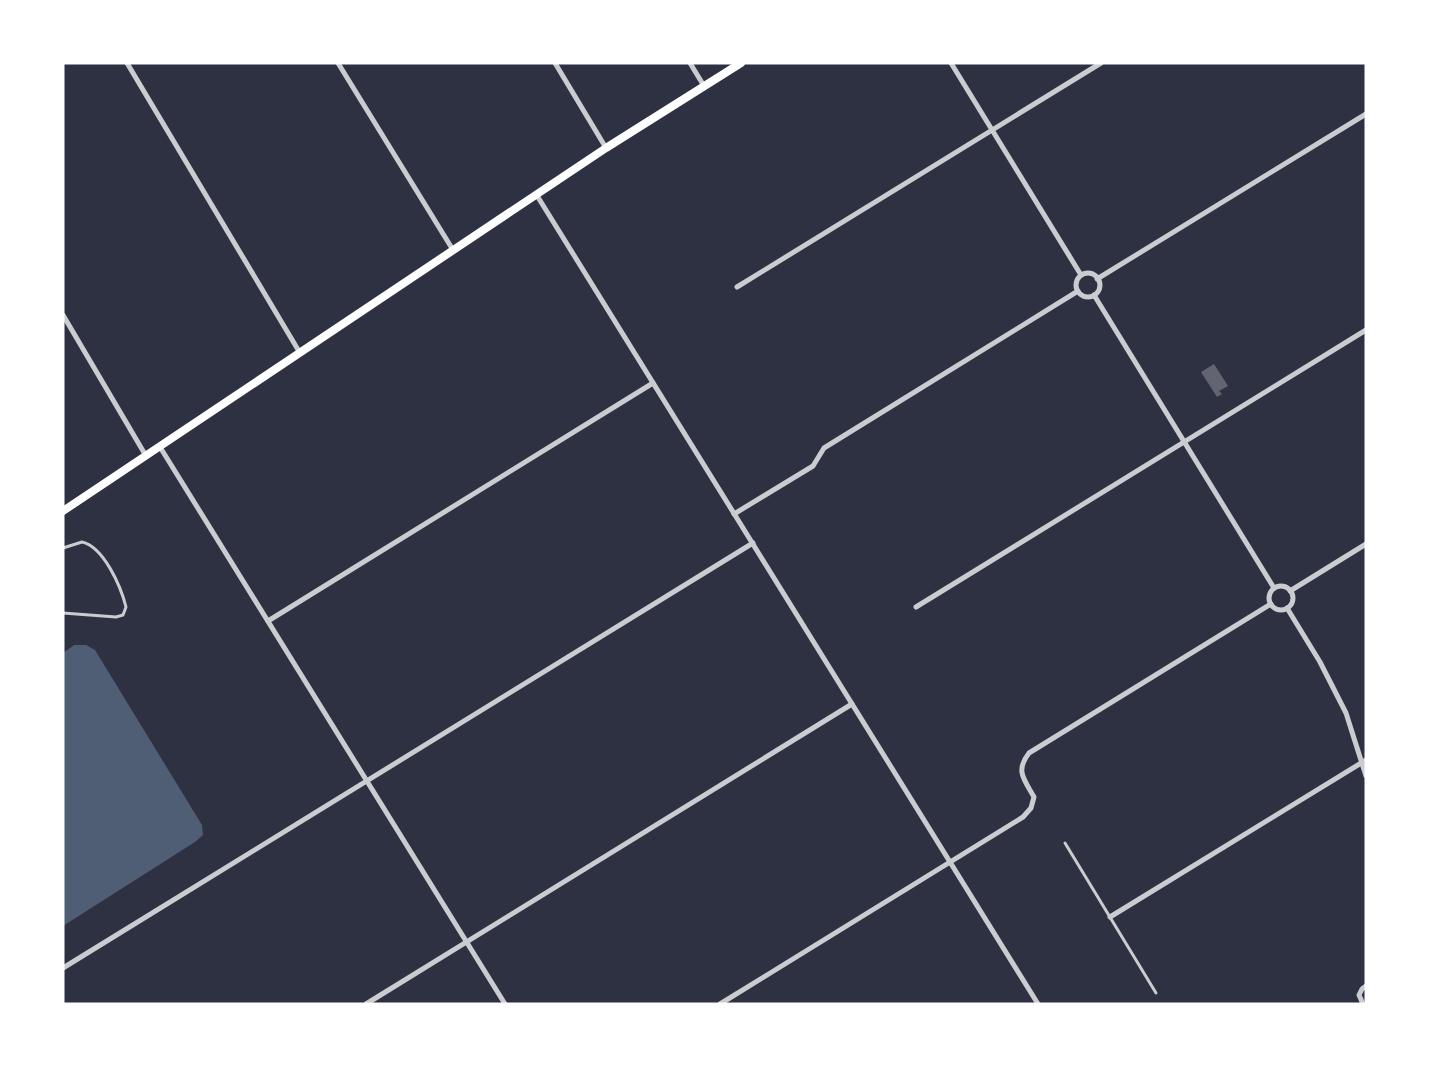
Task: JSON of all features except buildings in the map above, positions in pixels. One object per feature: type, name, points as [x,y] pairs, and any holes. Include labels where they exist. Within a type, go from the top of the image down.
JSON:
[{"type":"main road","points":[[63,511],[536,194],[741,63]]},
{"type":"street","points":[[127,63],[300,353]]},
{"type":"street","points":[[338,63],[453,250]]},
{"type":"street","points":[[555,63],[606,148]]},
{"type":"street","points":[[690,63],[704,86]]},
{"type":"street","points":[[951,63],[1081,275]]},
{"type":"street","points":[[737,287],[1101,63]]},
{"type":"street","points":[[1097,279],[1366,114]]},
{"type":"street","points":[[536,194],[1038,1004]]},
{"type":"street","points":[[1088,273],[1097,279],[1099,286],[1094,295],[1086,297],[1078,291],[1077,281],[1081,275],[1088,273]]},
{"type":"street","points":[[734,514],[813,466],[824,448],[1078,291]]},
{"type":"street","points":[[1094,295],[1274,588]]},
{"type":"street","points":[[63,315],[146,456]]},
{"type":"street","points":[[916,607],[1366,330]]},
{"type":"street","points":[[268,621],[653,383]]},
{"type":"street","points":[[160,447],[505,1004]]},
{"type":"street","points":[[63,968],[753,543]]},
{"type":"street","points":[[1290,591],[1366,544]]},
{"type":"street","points":[[1285,587],[1290,591],[1292,602],[1287,608],[1279,610],[1271,604],[1270,594],[1274,588],[1285,587]]},
{"type":"street","points":[[720,1004],[1023,817],[1031,808],[1034,797],[1021,775],[1022,763],[1029,753],[1271,604]]},
{"type":"street","points":[[1287,608],[1320,662],[1346,713],[1364,762],[1366,776]]},
{"type":"street","points":[[366,1004],[852,704]]},
{"type":"street","points":[[1110,917],[1364,762]]},
{"type":"street","points":[[1363,1004],[1359,995],[1366,986]]},
{"type":"lane","points":[[63,548],[82,542],[95,549],[109,567],[126,607],[124,614],[116,617],[63,613]]},
{"type":"lane","points":[[1065,843],[1156,993]]},
{"type":"water","points":[[74,645],[86,645],[95,650],[202,825],[203,835],[63,926],[63,653]]}]
